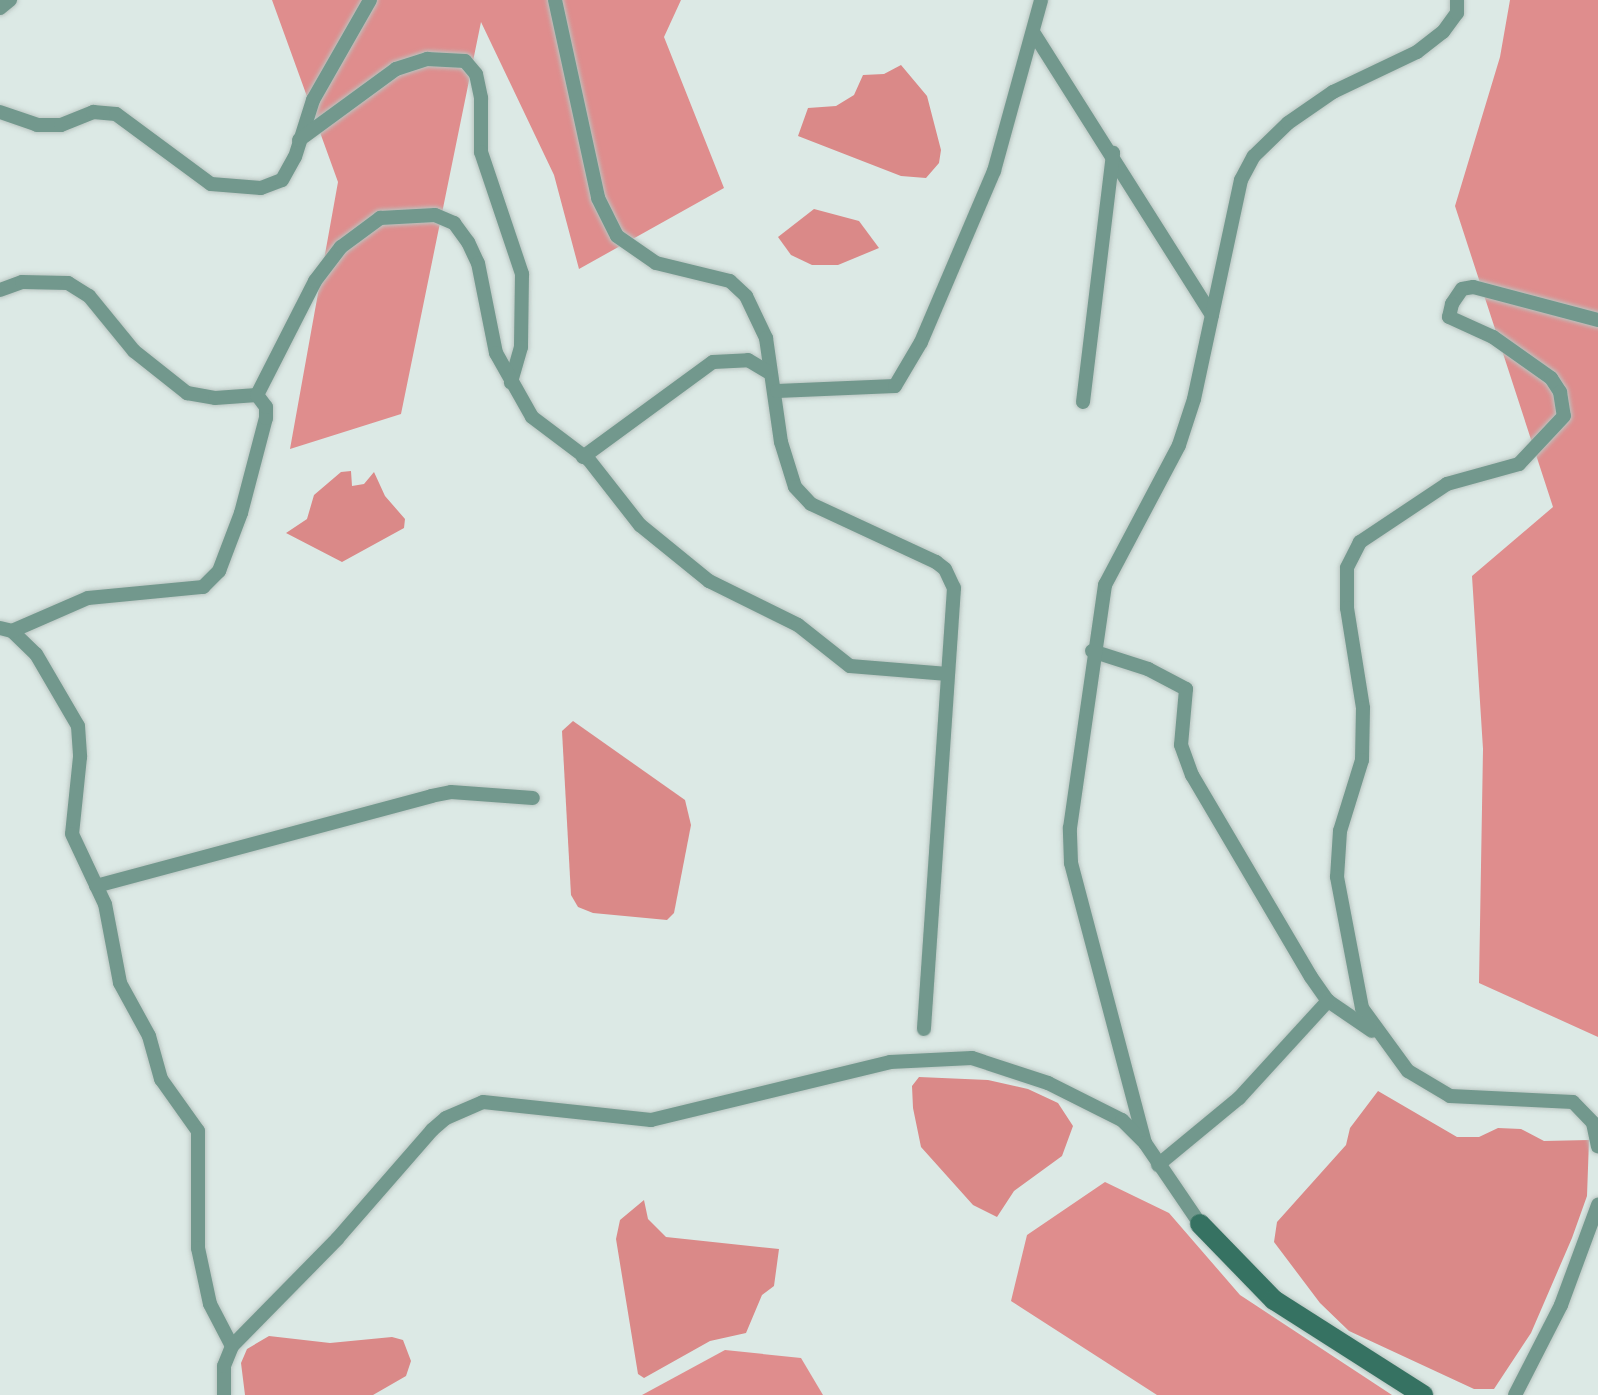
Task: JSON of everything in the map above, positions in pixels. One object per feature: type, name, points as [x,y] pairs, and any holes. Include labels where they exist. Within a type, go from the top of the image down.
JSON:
[{"type":"street","points":[[0,8],[10,0]]},
{"type":"street","points":[[0,112],[37,125],[61,125],[93,112],[116,114],[179,164],[211,184],[261,188],[282,180],[313,100],[370,0]]},
{"type":"street","points":[[555,0],[598,198],[617,236],[656,263],[730,281],[759,317],[768,372],[777,391],[781,442],[795,487],[811,504],[945,569],[954,588],[924,1029]]},
{"type":"street","points":[[777,391],[886,391],[895,386],[921,342],[994,171],[1041,0]]},
{"type":"street","points":[[1423,1395],[1274,1300],[1200,1224],[1158,1165],[1145,1143],[1071,863],[1070,828],[1092,651],[1105,585],[1179,445],[1212,315],[1241,180],[1254,156],[1288,123],[1333,92],[1417,52],[1443,32],[1457,13],[1457,0]]},
{"type":"street","points":[[1033,32],[1113,153],[1212,315]]},
{"type":"street","points":[[299,140],[396,69],[427,59],[465,61],[476,74],[481,98],[481,152],[522,274],[521,347],[511,383]]},
{"type":"street","points":[[1083,402],[1113,153]]},
{"type":"street","points":[[257,395],[315,281],[341,247],[362,229],[398,214],[435,215],[454,223],[478,263],[496,353],[511,383],[544,431],[583,457],[640,525],[709,581],[798,625],[850,666],[948,674]]},
{"type":"street","points":[[0,290],[22,282],[68,283],[89,296],[134,351],[187,393],[215,398],[257,395]]},
{"type":"street","points":[[1598,320],[1530,298],[1462,289],[1449,317],[1493,337],[1551,378],[1560,392],[1564,416],[1519,464],[1447,484],[1379,526],[1360,542],[1347,568],[1347,608],[1363,708],[1362,760],[1340,831],[1337,877],[1355,983],[1378,1035],[1408,1071],[1450,1096],[1573,1102],[1593,1123],[1598,1146]]},
{"type":"street","points":[[583,457],[713,362],[748,360],[768,372]]},
{"type":"street","points":[[232,1346],[210,1304],[198,1248],[198,1131],[161,1079],[149,1036],[120,983],[105,904],[72,834],[78,726],[36,654],[6,629],[88,598],[203,587],[219,571],[241,513],[266,418],[266,407],[257,395]]},
{"type":"street","points":[[1092,651],[1148,669],[1186,689],[1181,745],[1192,775],[1328,1001],[1378,1035]]},
{"type":"street","points":[[96,886],[431,796],[451,792],[533,798]]},
{"type":"street","points":[[1158,1165],[1239,1098],[1328,1001]]},
{"type":"street","points":[[224,1395],[224,1366],[232,1346],[432,1130],[446,1118],[483,1102],[651,1120],[890,1062],[972,1058],[1006,1066],[1093,1102],[1145,1143]]},
{"type":"street","points":[[1515,1395],[1561,1305],[1598,1205]]},
{"type":"shaded area","points":[[272,0],[681,0],[664,37],[724,188],[579,269],[554,175],[481,22],[401,414],[290,449],[338,182]]},
{"type":"shaded area","points":[[1510,0],[1598,0],[1598,1037],[1479,983],[1483,749],[1472,576],[1553,507],[1455,206],[1500,57]]},
{"type":"shaded area","points":[[901,65],[927,96],[941,150],[939,163],[926,178],[901,176],[798,136],[808,108],[836,106],[854,95],[863,75],[884,74]]},
{"type":"shaded area","points":[[814,209],[859,221],[879,248],[838,265],[812,265],[791,255],[778,237]]},
{"type":"shaded area","points":[[351,471],[352,486],[364,484],[374,472],[385,496],[405,519],[404,528],[342,562],[286,533],[307,519],[314,495],[341,472]]},
{"type":"shaded area","points":[[573,721],[685,800],[691,825],[674,913],[667,920],[593,913],[578,907],[571,895],[562,731]]},
{"type":"shaded area","points":[[919,1077],[988,1080],[1028,1089],[1058,1103],[1073,1126],[1062,1156],[1014,1191],[997,1217],[973,1205],[921,1147],[912,1086]]},
{"type":"shaded area","points":[[1378,1091],[1457,1137],[1479,1137],[1498,1128],[1521,1129],[1544,1141],[1589,1140],[1587,1196],[1572,1238],[1531,1333],[1494,1389],[1474,1389],[1349,1331],[1320,1303],[1274,1242],[1277,1222],[1346,1145],[1350,1128]]},
{"type":"shaded area","points":[[1105,1182],[1169,1213],[1240,1295],[1392,1395],[1157,1395],[1011,1301],[1027,1235]]},
{"type":"shaded area","points":[[644,1200],[648,1219],[666,1237],[779,1249],[774,1286],[762,1295],[746,1333],[710,1341],[644,1378],[638,1374],[616,1239],[620,1220]]},
{"type":"shaded area","points":[[269,1336],[330,1343],[392,1337],[403,1340],[411,1361],[406,1376],[373,1395],[245,1395],[241,1363],[247,1349]]},
{"type":"shaded area","points":[[725,1350],[801,1358],[823,1395],[642,1395]]}]
